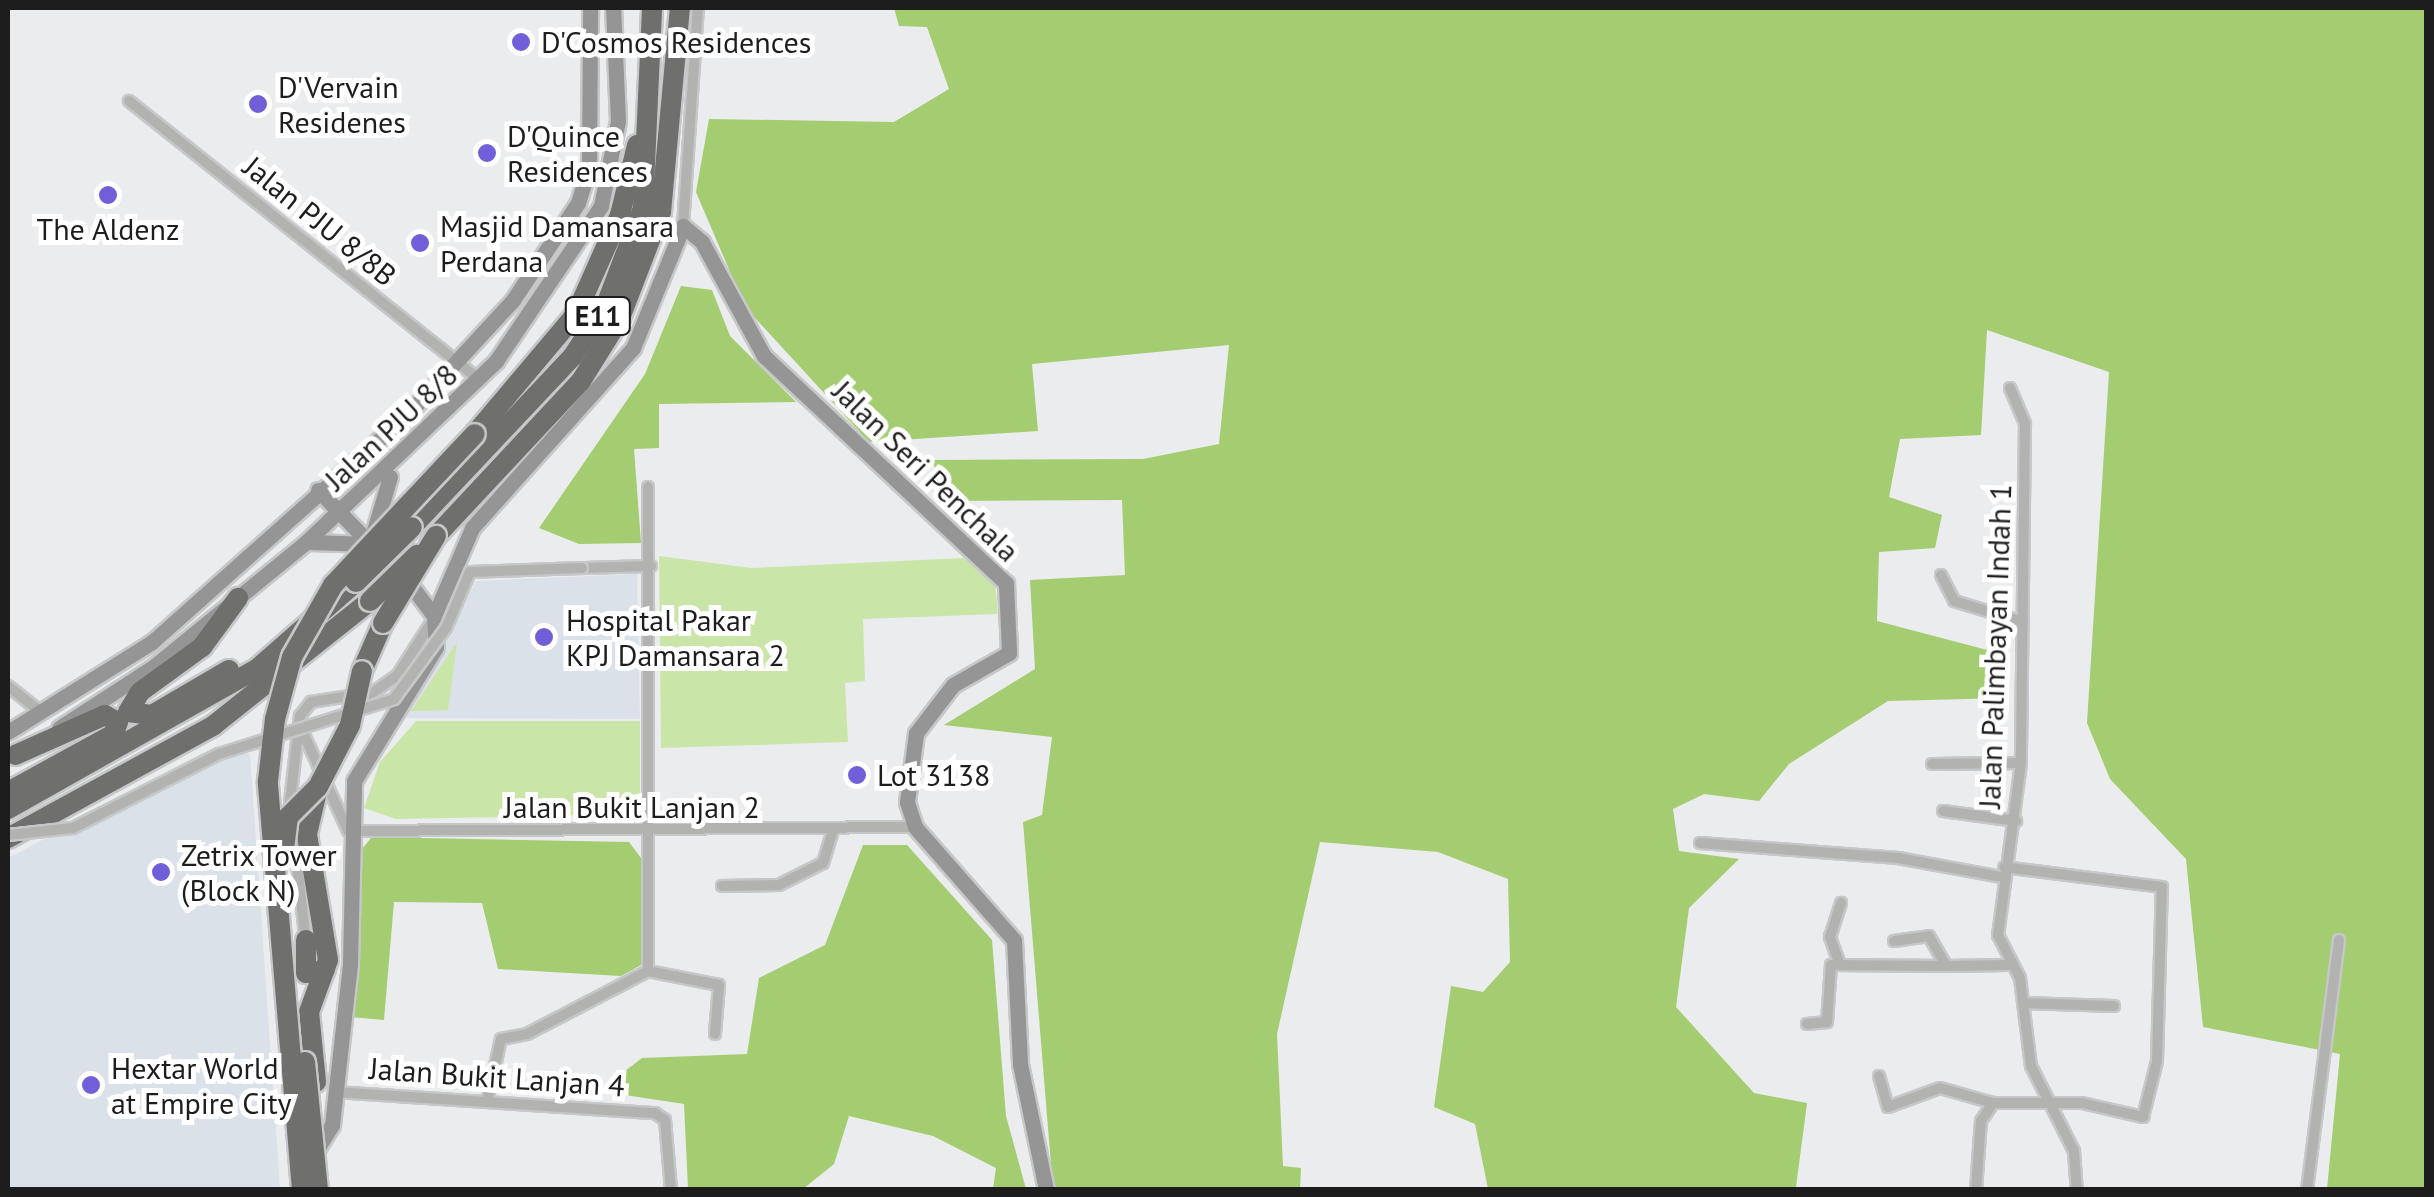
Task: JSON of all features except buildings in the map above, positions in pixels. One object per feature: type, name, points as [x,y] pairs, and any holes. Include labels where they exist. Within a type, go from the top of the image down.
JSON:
[{"type":"highway","name":"E11","points":[[8,809],[258,668],[412,527],[573,356],[606,304],[642,208],[652,8]]},
{"type":"highway","name":"E11","points":[[8,836],[214,725],[370,601],[582,382],[620,318],[661,212],[680,8]]},
{"type":"highway","points":[[302,1190],[268,781],[275,719],[292,657],[334,585],[554,346],[599,268],[634,164],[652,44]]},
{"type":"highway","points":[[308,1163],[318,1103],[308,1012],[326,970],[307,834],[350,725],[362,671],[383,623],[436,536]]},
{"type":"highway","points":[[238,598],[202,647],[133,698],[133,718],[318,615]]},
{"type":"highway","points":[[12,757],[106,715],[118,722],[114,734],[16,787]]},
{"type":"highway","points":[[16,787],[137,739]]},
{"type":"highway","points":[[318,1190],[283,834],[323,788]]},
{"type":"highway","points":[[306,940],[306,973],[326,970]]},
{"type":"street","name":"Jalan PJU 8/8","points":[[8,732],[152,642],[458,362],[578,203],[596,122],[590,8]]},
{"type":"street","name":"Jalan PJU 8/8","points":[[12,757],[153,667],[398,463],[480,380],[601,206],[618,121],[613,8]]},
{"type":"street","points":[[368,696],[398,676],[434,616],[472,528],[634,348],[682,226],[698,8]]},
{"type":"street","name":"Jalan PJU 8/8B","points":[[129,101],[480,380]]},
{"type":"street","name":"Jalan Seri Penchala","points":[[682,226],[702,242],[764,356],[1006,583],[1005,662],[953,685],[916,733],[907,802],[915,827]]},
{"type":"street","name":"Jalan Palimbayan Indah 1","points":[[2010,388],[2026,424],[2021,763],[2016,820],[2003,872],[1998,935],[2022,1004],[2031,1066],[2074,1151],[2078,1190]]},
{"type":"street","points":[[374,548],[378,497],[398,463]]},
{"type":"street","points":[[648,487],[648,971]]},
{"type":"street","points":[[318,490],[374,548]]},
{"type":"street","points":[[305,543],[374,548]]},
{"type":"street","points":[[302,1190],[308,1163],[332,1124],[350,964],[348,830],[354,781],[446,628],[470,572],[651,566]]},
{"type":"street","points":[[1941,575],[1954,601],[2023,622]]},
{"type":"street","points":[[8,836],[73,828],[219,754],[400,699],[432,658],[434,616],[413,588]]},
{"type":"street","points":[[398,676],[400,699]]},
{"type":"street","points":[[8,686],[42,713]]},
{"type":"street","points":[[302,1190],[293,1002],[306,940],[290,802],[300,721],[311,702],[347,696]]},
{"type":"street","points":[[272,716],[300,721]]},
{"type":"street","points":[[300,721],[323,788],[348,830]]},
{"type":"street","points":[[278,736],[294,746],[291,762]]},
{"type":"street","points":[[1932,764],[2021,763]]},
{"type":"street","points":[[323,788],[354,781]]},
{"type":"street","points":[[1943,811],[2016,820]]},
{"type":"street","points":[[915,827],[1014,940],[1020,1064],[1046,1190]]},
{"type":"street","name":"Jalan Bukit Lanjan 2","points":[[348,830],[651,832],[915,827]]},
{"type":"street","points":[[722,886],[779,884],[822,863],[833,831]]},
{"type":"street","points":[[1700,843],[1898,858],[2162,887],[2157,1062],[2143,1118],[2050,1102],[1993,1103],[1940,1088],[1888,1107],[1879,1076]]},
{"type":"street","points":[[1839,962],[1830,937],[1841,903]]},
{"type":"street","points":[[1894,941],[1930,936],[1946,966]]},
{"type":"street","points":[[2307,1190],[2338,940]]},
{"type":"street","points":[[1807,1024],[1827,1022],[1829,972],[1839,962],[2008,965]]},
{"type":"street","points":[[488,1096],[501,1038],[526,1034],[648,971],[716,983],[715,1034]]},
{"type":"street","points":[[2022,1004],[2114,1006]]},
{"type":"street","name":"Jalan Bukit Lanjan 4","points":[[335,1092],[488,1096],[516,1109],[655,1113],[665,1120],[671,1190]]},
{"type":"street","points":[[1976,1190],[1981,1122],[1993,1103]]},
{"type":"shaded area","name":"Hospital Pakar KPJ Damansara 2","points":[[637,574],[640,719],[404,718],[476,581]]},
{"type":"shaded area","points":[[212,751],[250,754],[280,1189],[8,1189],[8,858]]},
{"type":"green space","points":[[894,8],[2426,8],[2426,1189],[2327,1189],[2340,1054],[2203,1027],[2186,859],[2110,779],[2087,723],[2109,372],[1987,330],[1981,435],[1900,439],[1889,497],[1942,515],[1935,548],[1879,552],[1877,621],[2010,656],[2006,698],[1888,701],[1789,764],[1759,801],[1704,794],[1673,809],[1679,851],[1739,859],[1689,908],[1676,1007],[1754,1093],[1807,1103],[1796,1187],[1488,1189],[1475,1124],[1434,1107],[1451,986],[1483,992],[1510,962],[1508,879],[1438,852],[1320,842],[1277,1034],[1283,1166],[1301,1168],[1300,1189],[1053,1189],[1023,822],[1042,815],[1052,737],[944,725],[1035,669],[1030,580],[1125,575],[1122,500],[947,501],[932,460],[1143,459],[1219,444],[1229,345],[1032,364],[1038,431],[869,442],[745,307],[696,192],[709,119],[894,122],[949,89],[927,27],[899,26]]},
{"type":"green space","points":[[681,286],[712,290],[730,336],[796,402],[659,404],[659,448],[634,449],[641,543],[579,544],[539,528],[645,374]]},
{"type":"green space","points":[[659,556],[751,568],[964,558],[995,582],[998,614],[863,619],[865,681],[845,683],[848,742],[661,748]]},
{"type":"green space","points":[[457,642],[448,710],[411,711]]},
{"type":"green space","points":[[416,721],[640,721],[640,814],[396,819],[364,808],[380,762]]},
{"type":"green space","points":[[372,837],[629,842],[644,862],[643,964],[621,976],[498,969],[482,903],[394,902],[384,1020],[350,1017],[361,850]]},
{"type":"green space","points":[[863,845],[907,845],[992,940],[1006,1116],[1026,1189],[993,1189],[996,1168],[933,1136],[849,1116],[834,1164],[803,1189],[688,1189],[684,1104],[599,1091],[642,1058],[747,1054],[759,978],[825,945]]},
{"type":"place","name":"D'Cosmos Residences","points":[[521,42]]},
{"type":"place","name":"D'Vervain Residenes","points":[[258,104]]},
{"type":"place","name":"D'Quince Residences","points":[[487,153]]},
{"type":"place","name":"The Aldenz","points":[[108,195]]},
{"type":"place","name":"Masjid Damansara Perdana","points":[[420,243]]},
{"type":"place","name":"Hospital Pakar KPJ Damansara 2","points":[[544,637]]},
{"type":"place","name":"Lot 3138","points":[[857,775]]},
{"type":"place","name":"Zetrix Tower (Block N)","points":[[161,872]]},
{"type":"place","name":"Hextar World at Empire City","points":[[91,1085]]}]
